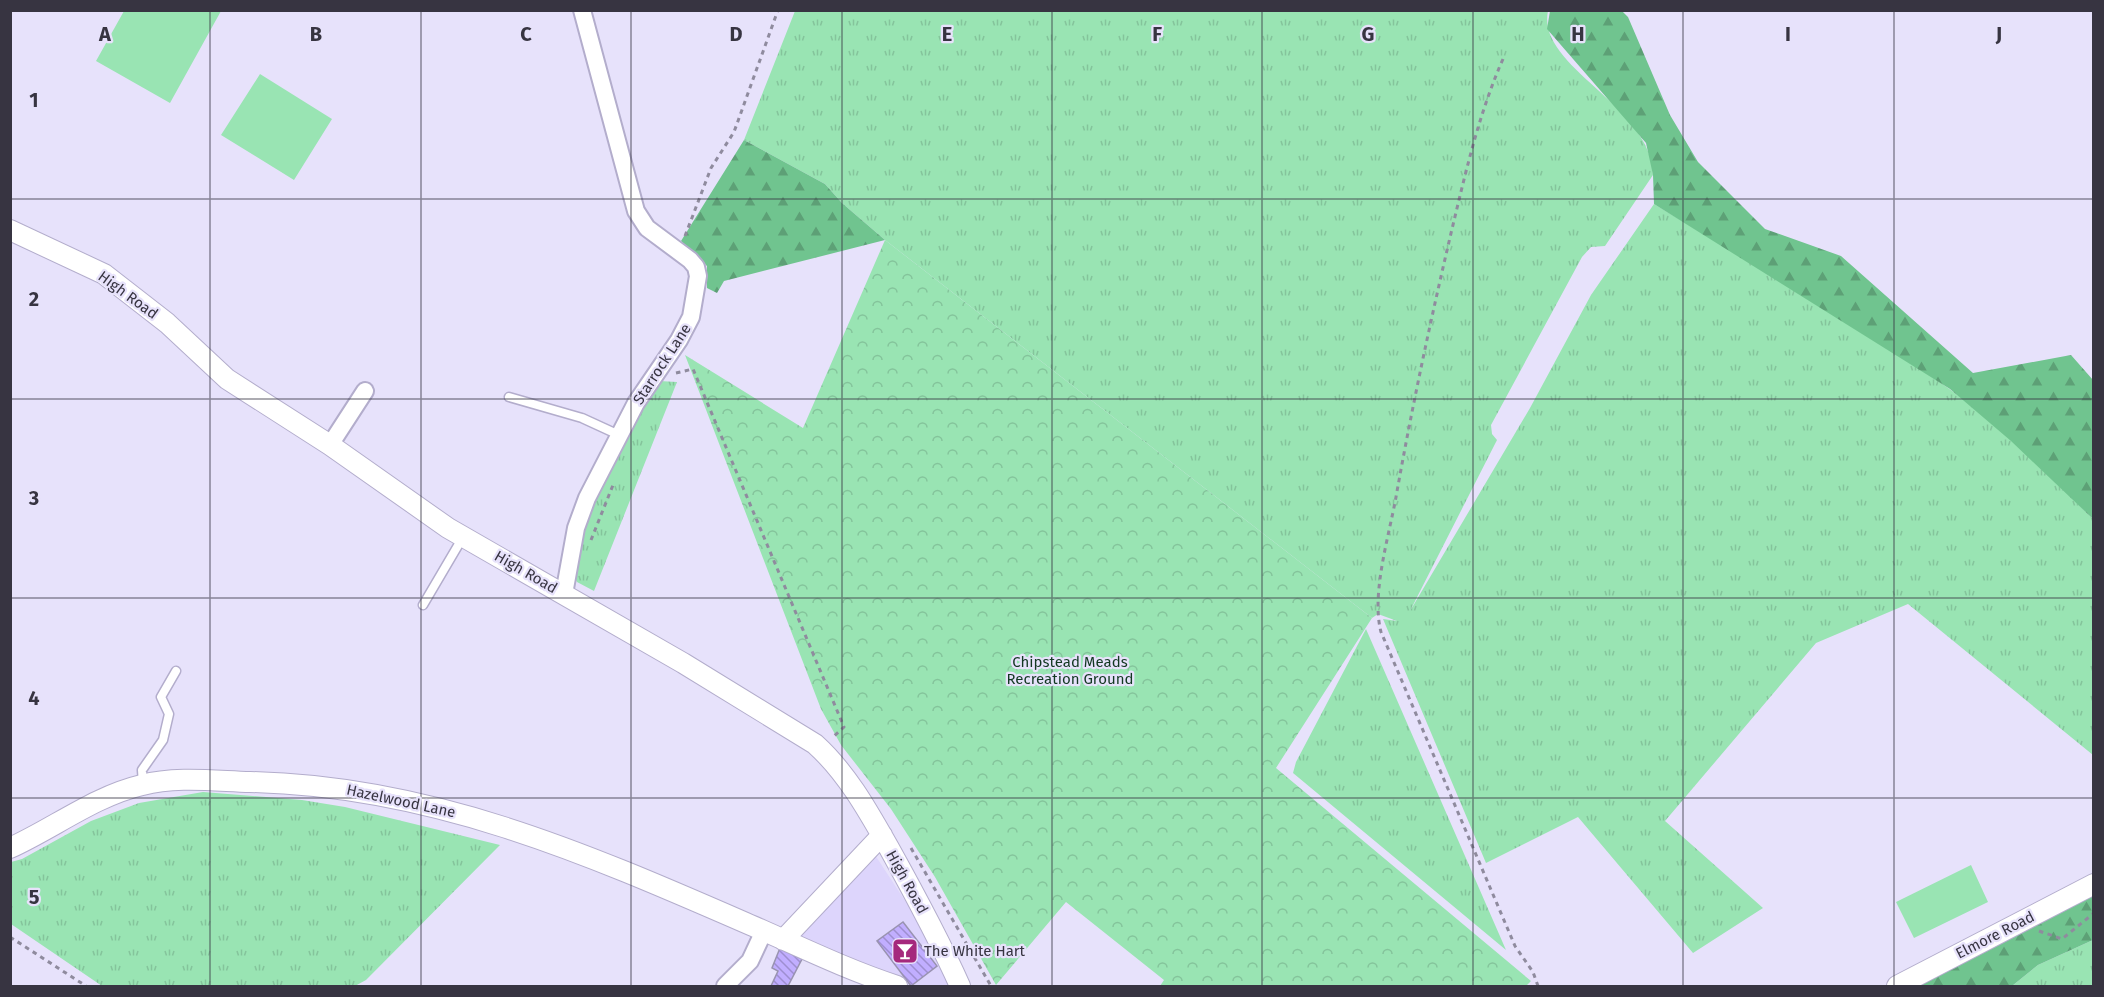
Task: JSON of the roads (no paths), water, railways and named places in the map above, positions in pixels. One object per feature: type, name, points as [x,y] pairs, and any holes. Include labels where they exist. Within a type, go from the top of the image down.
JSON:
[{"type":"street","name":"Starrock Lane","points":[[564,594],[576,528],[587,498],[636,403],[680,340],[693,307],[698,276],[696,267],[647,228],[636,211],[582,10]]},
{"type":"street","name":"High Road","points":[[10,230],[104,274],[167,323],[227,379],[330,445],[463,537],[795,729],[815,744],[840,769],[882,835],[921,904],[960,987]]},
{"type":"street","points":[[330,445],[365,391]]},
{"type":"street","name":"Hazelwood Lane","points":[[10,848],[118,792],[143,784],[184,780],[317,785],[418,802],[516,828],[764,931],[873,983],[897,987]]},
{"type":"street","points":[[783,940],[882,835]]},
{"type":"street","name":"Elmore Road","points":[[1897,987],[2094,884]]},
{"type":"street","points":[[725,987],[750,961],[764,931]]},
{"type":"lane","points":[[509,397],[582,418],[619,435]]},
{"type":"lane","points":[[423,605],[463,537]]},
{"type":"lane","points":[[143,784],[142,770],[163,740],[169,714],[161,697],[176,670]]},
{"type":"place","name":"The White Hart","points":[[905,951]]},
{"type":"park label","name":"Chipstead Meads Recreation Ground","points":[[1070,670]]}]
